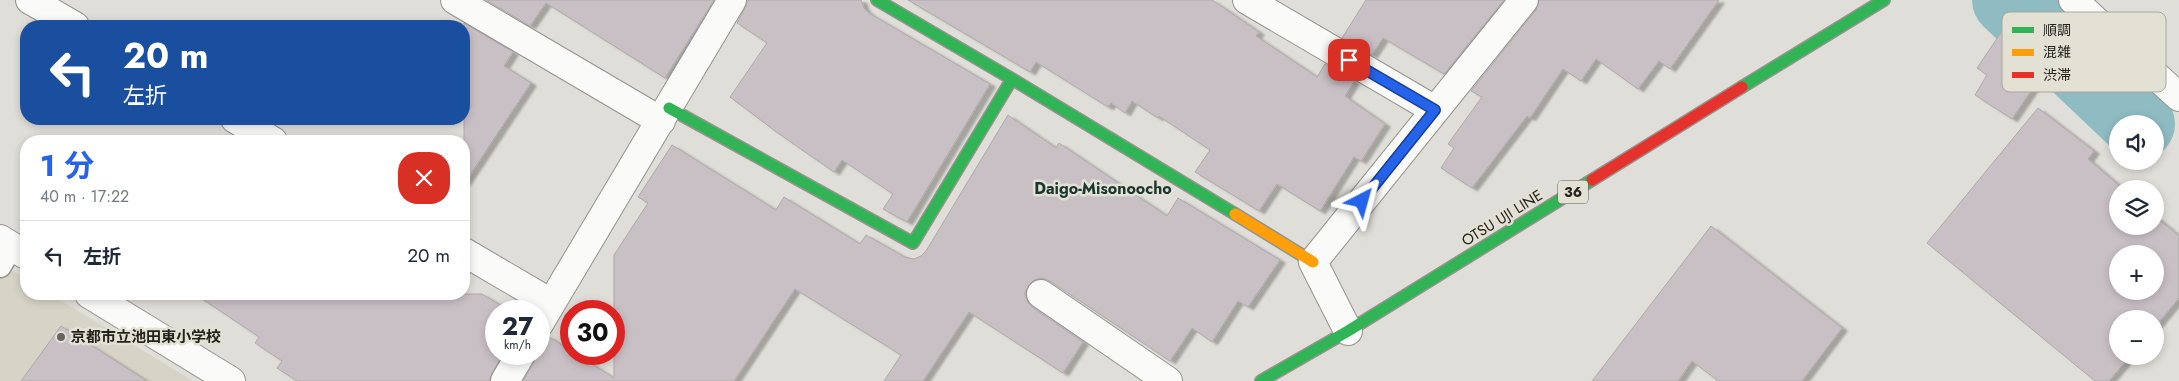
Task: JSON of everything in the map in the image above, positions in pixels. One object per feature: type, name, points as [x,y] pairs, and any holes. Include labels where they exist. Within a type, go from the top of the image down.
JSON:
[{"type":"street","points":[[30,0],[65,20]]},
{"type":"street","points":[[455,0],[665,115],[913,243],[1012,79]]},
{"type":"street","points":[[550,305],[732,0]]},
{"type":"street","points":[[877,0],[1012,79],[1313,262],[1348,331]]},
{"type":"street","points":[[1247,0],[1435,110]]},
{"type":"street","points":[[1313,262],[1524,0]]},
{"type":"street","name":"OTSU UJI LINE","points":[[1261,381],[1348,331],[1884,0]]},
{"type":"street","points":[[2073,0],[2086,12]]},
{"type":"street","points":[[2166,85],[2179,97]]},
{"type":"street","points":[[245,125],[263,135]]},
{"type":"street","points":[[470,257],[528,300]]},
{"type":"street","points":[[1040,294],[1168,381]]},
{"type":"street","points":[[99,300],[231,381]]},
{"type":"street","points":[[505,381],[514,365]]},
{"type":"shaded area","name":"京都市立池田東小学校","points":[[0,263],[20,275],[20,300],[60,300],[193,381],[0,381]]},
{"type":"building","points":[[486,0],[714,0],[665,78],[546,3],[530,26]]},
{"type":"building","points":[[748,0],[861,0],[864,8],[869,13],[990,84],[907,222],[883,209],[893,194],[842,160],[834,172],[730,97],[767,43],[737,23]]},
{"type":"building","points":[[908,0],[1212,0],[1259,32],[1256,36],[1317,77],[1325,64],[1354,81],[1345,96],[1385,124],[1361,161],[1354,157],[1320,211],[1277,184],[1259,211],[1195,172],[1210,150],[1159,116],[1158,118],[1132,101],[1125,113],[1111,103],[1108,107],[1036,62],[1030,72]]},
{"type":"building","points":[[1366,0],[1504,0],[1444,74],[1383,38],[1372,55],[1342,38]]},
{"type":"building","points":[[1539,0],[1719,0],[1670,69],[1659,61],[1638,89],[1596,59],[1581,81],[1563,69],[1530,118],[1527,116],[1472,188],[1441,168],[1454,148],[1448,144],[1482,97],[1471,91],[1536,10]]},
{"type":"building","points":[[470,27],[513,52],[504,66],[531,83],[470,175],[470,135],[464,135],[464,125],[470,125]]},
{"type":"building","points":[[2002,31],[2002,92],[2030,92],[2012,119],[1975,95],[1987,75],[1977,68]]},
{"type":"building","points":[[2038,108],[2094,151],[2088,159],[2112,180],[2109,180],[2109,235],[2164,235],[2164,224],[2179,236],[2179,298],[2164,316],[2164,310],[2109,310],[2109,365],[2122,365],[2109,381],[2095,381],[1927,243]]},
{"type":"building","points":[[1008,115],[1056,148],[1059,143],[1167,216],[1178,198],[1280,260],[1248,307],[1238,301],[1212,342],[1192,328],[1170,361],[1050,281],[1042,278],[1034,280],[1028,286],[1025,293],[1027,301],[1032,307],[1083,342],[1063,373],[969,312],[923,381],[884,381],[901,355],[795,289],[734,381],[523,381],[532,365],[550,365],[550,337],[560,344],[560,365],[593,365],[614,378],[614,365],[625,365],[625,300],[614,300],[614,255],[648,203],[638,197],[672,145],[776,210],[784,197],[860,244],[866,235],[905,257],[914,259],[926,251]]},
{"type":"building","points":[[1711,226],[1842,328],[1802,381],[1718,381],[1692,361],[1678,381],[1592,381]]},
{"type":"building","points":[[470,294],[482,294],[492,300],[485,300],[485,365],[497,365],[489,381],[297,381],[277,368],[282,361],[255,343],[259,337],[204,300],[470,300]]},
{"type":"building","points":[[61,326],[147,381],[21,381]]},
{"type":"waterway","points":[[2008,0],[2021,12]]},
{"type":"waterway","points":[[2105,92],[2129,115]]},
{"type":"traffic: fast","points":[[877,0],[1235,214]]},
{"type":"traffic: fast","points":[[1742,87],[1884,0]]},
{"type":"traffic: fast","points":[[669,108],[913,243],[1012,79]]},
{"type":"traffic: fast","points":[[1261,381],[1348,331],[1592,180]]},
{"type":"traffic: slow","points":[[1235,214],[1313,262]]},
{"type":"traffic: jam","points":[[1592,180],[1742,87]]},
{"type":"place","name":"京都市立池田東小学校","points":[[61,337]]},
{"type":"district","name":"Daigo-Misonoocho","points":[[1103,188]]},
{"type":"route","points":[[1349,60],[1435,110],[1362,201]]}]
